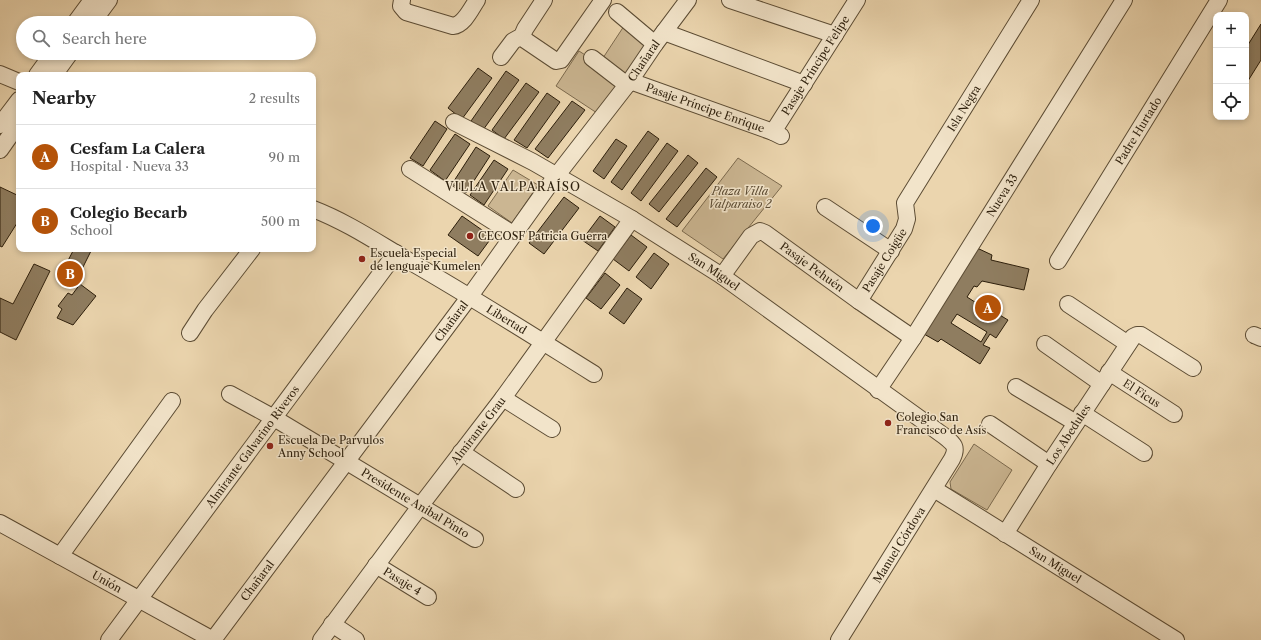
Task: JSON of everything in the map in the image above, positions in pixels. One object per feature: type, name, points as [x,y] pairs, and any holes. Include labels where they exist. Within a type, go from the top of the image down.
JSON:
[{"type":"street","points":[[80,16],[92,0]]},
{"type":"street","points":[[97,16],[109,0]]},
{"type":"street","points":[[402,0],[401,6],[406,12],[447,25],[457,26],[477,0]]},
{"type":"street","points":[[501,57],[513,41],[522,36],[544,0]]},
{"type":"street","points":[[522,36],[525,40],[556,61],[561,60],[603,0]]},
{"type":"street","name":"Chañaral","points":[[213,640],[470,296],[546,188],[629,83],[688,0]]},
{"type":"street","points":[[730,0],[835,35]]},
{"type":"street","name":"Pasaje Príncipe Felipe","points":[[777,134],[804,84],[857,0]]},
{"type":"street","name":"Isla Negra","points":[[906,219],[905,203],[1032,0]]},
{"type":"street","name":"Nueva 33","points":[[878,390],[913,338],[1124,0]]},
{"type":"street","name":"Padre Hurtado","points":[[1058,261],[1219,0]]},
{"type":"street","points":[[617,12],[660,38],[804,84]]},
{"type":"street","name":"Pasaje Príncipe Enrique","points":[[592,58],[629,83],[777,134]]},
{"type":"street","points":[[39,72],[48,60]]},
{"type":"street","points":[[56,72],[65,60]]},
{"type":"street","points":[[0,74],[16,81]]},
{"type":"street","points":[[0,125],[16,104]]},
{"type":"street","name":"San Miguel","points":[[454,122],[533,162],[632,219],[722,276],[950,441],[955,449]]},
{"type":"street","points":[[0,150],[16,127]]},
{"type":"street","points":[[410,169],[513,234]]},
{"type":"street","points":[[825,207],[891,251]]},
{"type":"street","name":"Libertad","points":[[316,210],[333,218],[396,253],[470,296],[594,374]]},
{"type":"street","name":"Almirante Grau","points":[[320,640],[503,398],[632,219]]},
{"type":"street","name":"Pasaje Coigüe","points":[[859,301],[904,229],[906,219]]},
{"type":"street","name":"Pasaje Pehuén","points":[[722,276],[751,236],[760,231],[765,233],[913,338]]},
{"type":"street","points":[[190,333],[205,310],[250,252]]},
{"type":"street","name":"Almirante Galvarino Riveros","points":[[109,640],[396,253]]},
{"type":"street","points":[[1068,304],[1130,340],[1137,335],[1141,335],[1193,368]]},
{"type":"street","name":"Los Abedules","points":[[1005,534],[1130,340]]},
{"type":"street","name":"El Ficus","points":[[1045,344],[1174,414]]},
{"type":"street","points":[[1016,387],[1079,418],[1144,453]]},
{"type":"street","name":"Presidente Aníbal Pinto","points":[[230,394],[274,418],[421,505],[475,539]]},
{"type":"street","points":[[503,398],[552,429]]},
{"type":"street","points":[[60,556],[172,401]]},
{"type":"street","points":[[990,424],[1049,464]]},
{"type":"street","name":"Manuel Córdova","points":[[839,640],[952,460],[955,449]]},
{"type":"street","points":[[461,452],[516,489]]},
{"type":"street","name":"San Miguel","points":[[934,489],[1176,640]]},
{"type":"street","name":"Unión","points":[[0,523],[213,640]]},
{"type":"street","name":"Pasaje 4","points":[[376,565],[428,597]]},
{"type":"street","points":[[332,624],[356,640]]},
{"type":"green space","points":[[626,23],[650,44],[597,113],[556,86],[579,51],[599,64]]},
{"type":"green space","name":"Plaza Villa Valparaiso 2","points":[[738,158],[782,186],[723,259],[682,231]]},
{"type":"green space","points":[[513,170],[538,185],[512,223],[488,206]]},
{"type":"green space","points":[[974,444],[1012,470],[987,510],[951,489],[950,482]]},
{"type":"building","points":[[1261,24],[1261,60],[1249,79],[1249,48],[1249,43]]},
{"type":"building","points":[[478,68],[492,78],[462,119],[448,108]]},
{"type":"building","points":[[506,71],[519,80],[483,130],[471,121]]},
{"type":"building","points":[[526,83],[539,92],[504,139],[492,130]]},
{"type":"building","points":[[547,93],[560,102],[527,148],[514,140]]},
{"type":"building","points":[[572,101],[585,110],[548,158],[535,149]]},
{"type":"building","points":[[435,121],[447,129],[423,166],[410,158]]},
{"type":"building","points":[[648,131],[659,139],[622,190],[611,182]]},
{"type":"building","points":[[455,134],[470,144],[445,181],[430,170]]},
{"type":"building","points":[[616,139],[627,146],[604,179],[593,171]]},
{"type":"building","points":[[667,143],[678,151],[641,201],[631,193]]},
{"type":"building","points":[[476,147],[490,156],[466,193],[452,184]]},
{"type":"building","points":[[688,155],[698,163],[659,212],[649,204]]},
{"type":"building","points":[[494,160],[508,169],[484,205],[470,195]]},
{"type":"building","points":[[706,168],[717,177],[677,227],[666,219]]},
{"type":"building","points":[[0,187],[16,195],[16,225],[2,247],[0,246]]},
{"type":"building","points":[[564,197],[579,208],[544,254],[529,243]]},
{"type":"building","name":"CECOSF Patricia Guerra","points":[[462,216],[492,237],[478,256],[448,235]]},
{"type":"building","points":[[600,216],[615,227],[598,251],[582,240]]},
{"type":"building","points":[[631,235],[647,247],[629,271],[613,259]]},
{"type":"building","points":[[977,248],[992,255],[991,260],[1029,269],[1024,290],[982,281],[977,287],[974,286],[967,297],[997,316],[998,314],[1008,320],[996,338],[990,334],[983,345],[990,348],[980,364],[941,339],[938,342],[924,334]],"holes":[[[957,314],[987,332],[981,342],[951,323]]]},
{"type":"building","points":[[72,252],[90,252],[74,285],[59,278]]},
{"type":"building","points":[[654,253],[669,264],[651,289],[636,277]]},
{"type":"building","points":[[34,264],[50,271],[16,340],[0,332],[0,298],[13,304]]},
{"type":"building","points":[[605,273],[620,285],[601,309],[586,298]]},
{"type":"building","points":[[80,284],[96,296],[73,325],[57,318],[62,309],[58,306],[68,293],[72,295]]},
{"type":"building","points":[[627,288],[642,299],[624,324],[609,313]]},
{"type":"place","name":"CECOSF Patricia Guerra","points":[[470,236]]},
{"type":"place","name":"Escuela Especial de lenguaje Kumelen","points":[[362,259]]},
{"type":"place","name":"Colegio Becarb","points":[[70,274]]},
{"type":"place","name":"Cesfam La Calera","points":[[988,308]]},
{"type":"place","name":"Colegio San Francisco de Asís","points":[[888,423]]},
{"type":"place","name":"Escuela De Parvulos Anny School","points":[[270,446]]},
{"type":"district","name":"VILLA VALPARAÍSO","points":[[513,186]]}]
